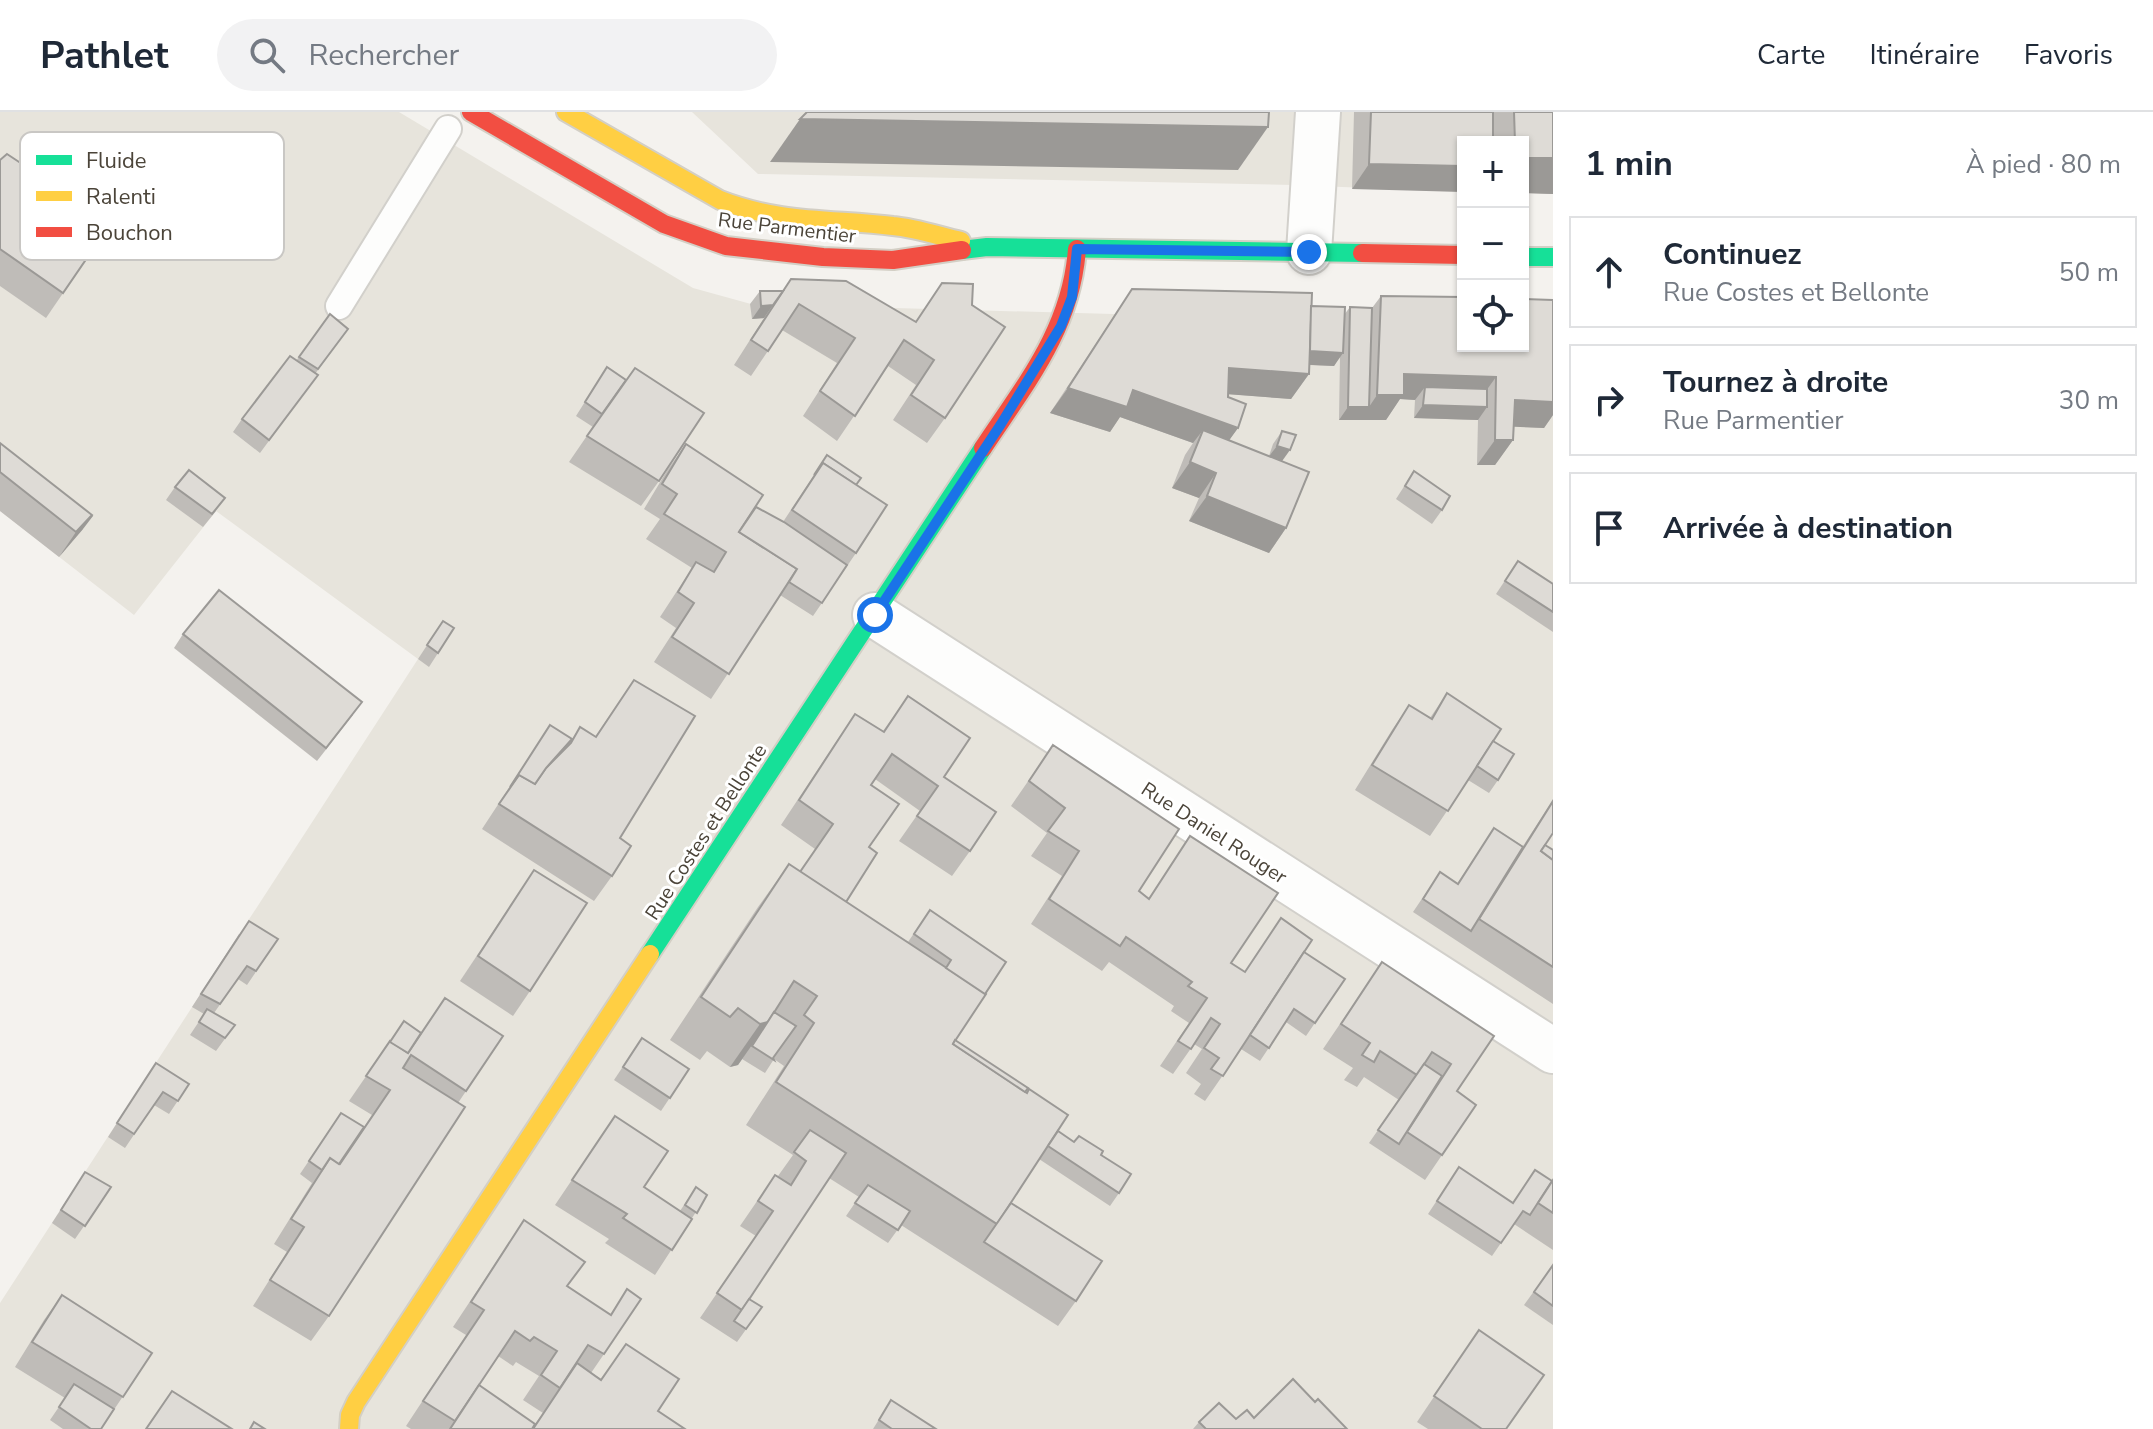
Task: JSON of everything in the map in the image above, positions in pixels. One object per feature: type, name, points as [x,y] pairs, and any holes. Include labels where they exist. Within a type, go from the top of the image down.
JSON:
[{"type":"street","name":"Rue Parmentier","points":[[471,112],[664,224],[726,246],[823,257],[893,260],[987,247],[1457,255]]},
{"type":"street","name":"Rue Parmentier","points":[[566,112],[746,212],[774,219],[897,226],[987,247]]},
{"type":"street","points":[[1309,252],[1318,112]]},
{"type":"street","name":"Rue Costes et Bellonte","points":[[349,1429],[350,1415],[356,1402],[1001,424],[1056,335],[1072,297],[1077,249]]},
{"type":"street","points":[[1529,257],[1553,257]]},
{"type":"street","name":"Rue Daniel Rouger","points":[[875,615],[1553,1051]]},
{"type":"lane","points":[[339,306],[448,129]]},
{"type":"shaded area","points":[[0,112],[399,112],[693,288],[751,304],[1363,321],[1457,344],[1457,352],[1529,352],[1529,342],[1553,325],[1553,1429],[0,1429],[0,1303],[418,659],[216,511],[134,615],[0,511]]},
{"type":"shaded area","points":[[692,112],[1553,112],[1529,136],[1457,136],[1457,192],[1294,185],[758,174]]},
{"type":"building","points":[[807,112],[1269,112],[1268,127],[800,119]]},
{"type":"building","points":[[1371,112],[1493,112],[1493,136],[1457,136],[1457,166],[1369,164]]},
{"type":"building","points":[[1514,112],[1553,112],[1553,158],[1529,158],[1529,136],[1515,136]]},
{"type":"building","points":[[7,154],[20,163],[20,260],[86,260],[63,293],[0,249],[0,160]]},
{"type":"building","points":[[791,279],[846,281],[916,322],[942,283],[973,284],[972,305],[1005,327],[945,418],[911,395],[934,360],[904,340],[855,416],[820,391],[855,338],[799,304],[768,351],[751,340]]},
{"type":"building","points":[[1132,289],[1312,293],[1309,374],[1229,368],[1228,397],[1246,404],[1238,428],[1133,390],[1127,407],[1068,388]]},
{"type":"building","points":[[760,291],[783,291],[773,305],[761,306]]},
{"type":"building","points":[[1381,296],[1457,297],[1457,352],[1529,352],[1529,299],[1553,300],[1553,402],[1515,400],[1513,440],[1495,440],[1496,377],[1404,374],[1404,395],[1377,395]]},
{"type":"building","points":[[1311,306],[1345,307],[1343,353],[1310,351]]},
{"type":"building","points":[[1350,307],[1372,308],[1369,407],[1348,407]]},
{"type":"building","points":[[330,314],[348,329],[318,369],[299,357]]},
{"type":"building","points":[[290,356],[318,375],[269,440],[242,419]]},
{"type":"building","points":[[607,367],[626,380],[602,414],[585,402]]},
{"type":"building","points":[[635,368],[704,413],[659,481],[587,436]]},
{"type":"building","points":[[1425,387],[1487,389],[1487,407],[1423,405]]},
{"type":"building","points":[[1203,430],[1309,472],[1286,528],[1207,496],[1216,473],[1190,462]]},
{"type":"building","points":[[1282,431],[1296,435],[1290,450],[1277,446]]},
{"type":"building","points":[[0,443],[92,515],[76,532],[0,472]]},
{"type":"building","points":[[686,444],[763,495],[739,532],[797,569],[729,674],[672,637],[694,603],[678,592],[696,562],[714,572],[726,552],[664,514],[677,494],[662,484]]},
{"type":"building","points":[[827,455],[861,478],[856,485],[823,463],[814,475]]},
{"type":"building","points":[[823,463],[887,505],[856,553],[792,510]]},
{"type":"building","points":[[189,470],[225,498],[212,514],[175,487]]},
{"type":"building","points":[[1414,471],[1450,496],[1442,510],[1405,486]]},
{"type":"building","points":[[756,507],[784,522],[847,565],[822,603],[789,582],[797,569],[739,532]]},
{"type":"building","points":[[1518,561],[1553,584],[1553,612],[1505,581]]},
{"type":"building","points":[[219,590],[362,702],[326,748],[183,634]]},
{"type":"building","points":[[443,621],[454,628],[438,653],[427,645]]},
{"type":"building","points":[[634,680],[695,716],[620,838],[631,846],[612,876],[499,804],[519,775],[535,784],[571,743],[580,727],[596,737]]},
{"type":"building","points":[[1447,693],[1501,729],[1448,811],[1372,765],[1409,705],[1432,719]]},
{"type":"building","points":[[908,696],[970,738],[944,777],[996,812],[970,851],[917,816],[938,786],[892,754],[871,785],[899,804],[869,847],[877,853],[846,902],[800,872],[833,824],[799,800],[855,714],[884,732]]},
{"type":"building","points":[[550,725],[572,739],[535,784],[519,775],[510,787]]},
{"type":"building","points":[[1493,741],[1514,754],[1498,780],[1477,766]]},
{"type":"building","points":[[1053,745],[1179,829],[1139,891],[1149,899],[1190,836],[1278,893],[1231,963],[1245,972],[1281,918],[1312,940],[1223,1076],[1211,1069],[1219,1058],[1204,1048],[1220,1024],[1211,1018],[1191,1049],[1178,1041],[1207,998],[1188,986],[1192,982],[1126,937],[1120,946],[1049,899],[1079,851],[1048,831],[1065,808],[1029,781]]},
{"type":"building","points":[[1553,801],[1553,833],[1541,851],[1553,860],[1553,967],[1479,919]]},
{"type":"building","points":[[1494,828],[1523,847],[1471,931],[1423,899],[1440,872],[1458,884]]},
{"type":"building","points":[[1545,845],[1553,850],[1553,860],[1541,851]]},
{"type":"building","points":[[789,864],[986,994],[953,1044],[1027,1093],[1029,1089],[1068,1115],[997,1224],[776,1082],[814,1023],[804,1015],[817,996],[794,981],[768,1022],[760,1024],[738,1008],[730,1017],[701,997]]},
{"type":"building","points":[[534,870],[587,903],[530,991],[478,956]]},
{"type":"building","points":[[930,910],[1006,962],[985,994],[946,968],[951,960],[914,934]]},
{"type":"building","points":[[249,921],[278,939],[256,971],[247,966],[220,1004],[201,994]]},
{"type":"building","points":[[1304,952],[1345,979],[1315,1023],[1294,1009],[1269,1048],[1250,1035]]},
{"type":"building","points":[[1382,962],[1494,1036],[1457,1091],[1476,1105],[1442,1155],[1407,1132],[1451,1064],[1432,1052],[1417,1075],[1380,1051],[1374,1062],[1362,1055],[1370,1043],[1341,1024]]},
{"type":"building","points":[[445,998],[503,1036],[466,1091],[411,1055],[403,1068],[465,1107],[329,1316],[270,1280],[304,1227],[291,1219],[330,1158],[340,1164],[390,1090],[366,1076],[390,1041],[408,1053]]},
{"type":"building","points":[[207,1009],[235,1025],[225,1038],[199,1022]]},
{"type":"building","points":[[774,1012],[796,1026],[774,1060],[752,1046]]},
{"type":"building","points":[[404,1021],[421,1033],[408,1053],[390,1042]]},
{"type":"building","points":[[642,1038],[689,1069],[670,1098],[623,1067]]},
{"type":"building","points":[[955,1040],[1028,1088],[1025,1092],[953,1044]]},
{"type":"building","points":[[156,1063],[189,1084],[178,1101],[163,1092],[134,1134],[117,1123]]},
{"type":"building","points":[[1424,1064],[1442,1076],[1399,1144],[1378,1130]]},
{"type":"building","points":[[341,1113],[364,1127],[339,1164],[330,1158],[322,1170],[309,1161]]},
{"type":"building","points":[[615,1116],[668,1151],[644,1187],[692,1219],[672,1250],[623,1218],[627,1214],[572,1180]]},
{"type":"building","points":[[810,1130],[846,1153],[742,1310],[717,1293],[773,1211],[758,1201],[775,1175],[791,1185],[806,1161],[794,1152]]},
{"type":"building","points":[[1058,1131],[1074,1142],[1079,1136],[1131,1174],[1119,1193],[1048,1146]]},
{"type":"building","points":[[1459,1167],[1513,1203],[1535,1170],[1552,1181],[1530,1215],[1523,1211],[1501,1243],[1437,1201]]},
{"type":"building","points":[[85,1172],[111,1187],[85,1226],[61,1210]]},
{"type":"building","points":[[1553,1180],[1553,1213],[1538,1203]]},
{"type":"building","points":[[868,1185],[910,1211],[898,1230],[855,1203]]},
{"type":"building","points":[[696,1187],[707,1195],[697,1213],[685,1205]]},
{"type":"building","points":[[1011,1203],[1102,1261],[1076,1301],[984,1242]]},
{"type":"building","points":[[524,1220],[585,1262],[567,1286],[611,1315],[627,1289],[641,1299],[604,1354],[588,1345],[560,1388],[541,1375],[557,1351],[534,1337],[530,1341],[515,1331],[455,1421],[423,1401],[484,1310],[471,1302]]},
{"type":"building","points":[[1553,1265],[1553,1306],[1534,1292]]},
{"type":"building","points":[[62,1295],[152,1353],[123,1397],[32,1342]]},
{"type":"building","points":[[749,1299],[762,1307],[746,1329],[734,1321]]},
{"type":"building","points":[[1479,1330],[1544,1375],[1506,1429],[1482,1429],[1434,1396]]},
{"type":"building","points":[[626,1344],[679,1379],[658,1411],[685,1429],[533,1429],[577,1363],[601,1380]]},
{"type":"building","points":[[1293,1379],[1347,1429],[1206,1429],[1199,1422],[1219,1403],[1236,1419],[1247,1410],[1254,1418]]},
{"type":"building","points":[[74,1384],[114,1409],[101,1429],[91,1429],[59,1407]]},
{"type":"building","points":[[479,1385],[535,1424],[532,1429],[450,1429]]},
{"type":"building","points":[[172,1391],[232,1429],[146,1429]]},
{"type":"building","points":[[891,1400],[936,1429],[892,1429],[879,1420]]},
{"type":"building","points":[[254,1422],[265,1429],[250,1429]]},
{"type":"traffic: fast","points":[[962,250],[987,247],[1362,253]]},
{"type":"traffic: fast","points":[[1529,257],[1553,257]]},
{"type":"traffic: fast","points":[[650,954],[983,448]]},
{"type":"traffic: slow","points":[[566,112],[720,200],[763,213],[902,227],[961,241]]},
{"type":"traffic: slow","points":[[349,1429],[350,1415],[356,1402],[650,954]]},
{"type":"traffic: jam","points":[[471,112],[664,224],[726,246],[823,257],[893,260],[962,250]]},
{"type":"traffic: jam","points":[[983,448],[1030,378],[1056,330],[1066,305],[1077,249]]},
{"type":"traffic: jam","points":[[1362,253],[1457,255]]},
{"type":"route","points":[[875,615],[1001,424],[1061,326],[1072,297],[1077,249],[1309,252]]}]
